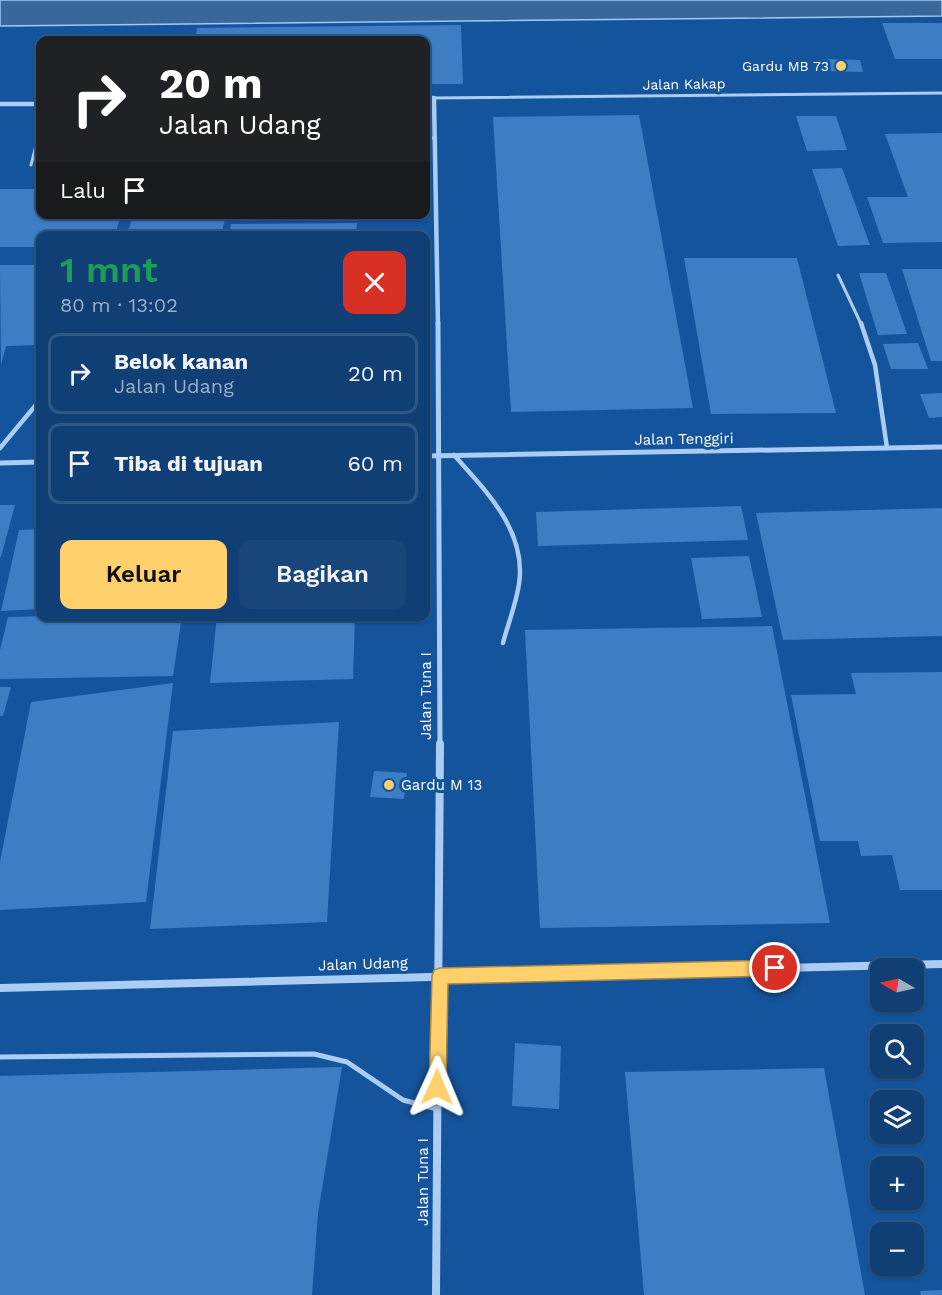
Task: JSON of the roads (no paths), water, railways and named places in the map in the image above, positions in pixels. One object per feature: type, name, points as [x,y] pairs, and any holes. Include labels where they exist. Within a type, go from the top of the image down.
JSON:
[{"type":"street","name":"Jalan Tuna I","points":[[434,98],[440,456],[440,976],[436,1295]]},
{"type":"street","points":[[0,104],[36,104]]},
{"type":"street","name":"Jalan Tenggiri","points":[[430,456],[942,447]]},
{"type":"street","points":[[0,463],[36,462]]},
{"type":"street","name":"Jalan Udang","points":[[0,988],[942,964]]},
{"type":"lane","name":"Jalan Kakap","points":[[434,98],[942,93]]},
{"type":"lane","points":[[430,138],[435,138]]},
{"type":"lane","points":[[31,165],[36,145]]},
{"type":"lane","points":[[838,275],[859,317],[875,365],[887,448]]},
{"type":"lane","points":[[0,448],[36,405]]},
{"type":"lane","points":[[454,455],[491,498],[517,544],[520,564],[519,583],[503,642]]},
{"type":"lane","points":[[0,1057],[314,1054],[347,1062],[403,1100],[437,1109]]},
{"type":"water","points":[[0,0],[942,0],[942,16],[0,26]]},
{"type":"place","name":"Gardu MB 73","points":[[841,66]]},
{"type":"place","name":"Gardu M 13","points":[[389,785]]}]
